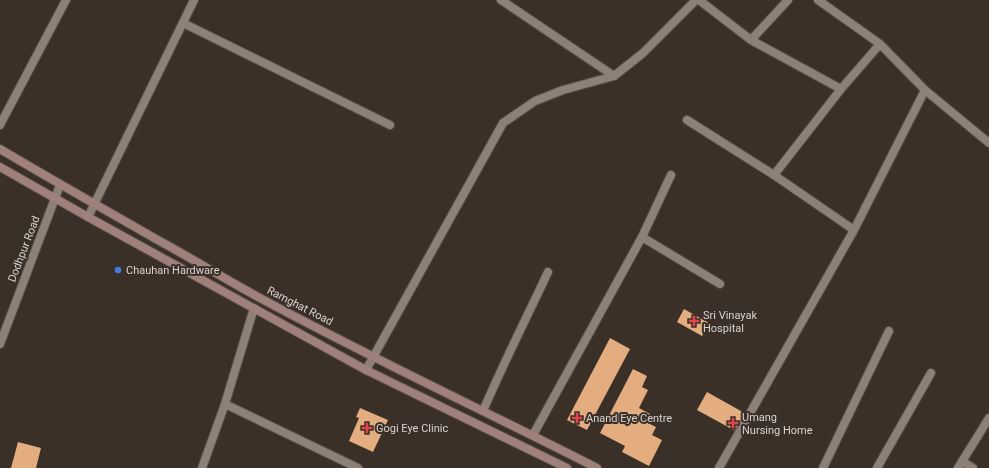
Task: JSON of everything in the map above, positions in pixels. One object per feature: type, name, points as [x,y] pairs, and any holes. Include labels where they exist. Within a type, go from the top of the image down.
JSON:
[{"type":"main road","name":"Ramghat Road","points":[[0,149],[60,185],[260,298],[597,468]]},
{"type":"main road","name":"Ramghat Road","points":[[0,167],[366,370],[567,468]]},
{"type":"street","points":[[0,125],[66,0]]},
{"type":"street","points":[[88,216],[194,0]]},
{"type":"street","points":[[501,0],[614,76]]},
{"type":"street","points":[[366,370],[502,123],[535,101],[563,90],[614,76],[643,53],[698,0],[751,40],[841,89]]},
{"type":"street","points":[[751,40],[788,0]]},
{"type":"street","points":[[818,0],[880,44],[925,90],[989,143]]},
{"type":"street","points":[[183,23],[390,125]]},
{"type":"street","points":[[774,175],[841,89],[880,44]]},
{"type":"street","points":[[719,468],[854,230],[925,90]]},
{"type":"street","points":[[687,120],[774,175],[854,230]]},
{"type":"street","points":[[533,435],[642,237],[671,174]]},
{"type":"street","name":"Dodhpur Road","points":[[0,344],[60,185]]},
{"type":"street","points":[[642,237],[720,284]]},
{"type":"street","points":[[483,411],[501,369],[548,272]]},
{"type":"street","points":[[202,468],[225,404],[254,308]]},
{"type":"street","points":[[823,468],[889,331]]},
{"type":"street","points":[[877,468],[931,373]]},
{"type":"street","points":[[225,404],[358,468]]},
{"type":"street","points":[[973,468],[960,464],[989,418]]},
{"type":"building","points":[[684,309],[709,323],[702,336],[677,322]]},
{"type":"building","points":[[610,338],[630,349],[587,430],[567,420]]},
{"type":"building","points":[[633,369],[647,376],[642,387],[648,390],[639,408],[650,414],[646,422],[656,427],[652,435],[662,440],[649,466],[622,452],[625,446],[600,433]]},
{"type":"building","points":[[707,392],[748,415],[739,433],[697,410]]},
{"type":"building","points":[[360,408],[388,420],[373,452],[349,441],[359,418],[356,417]]},
{"type":"building","points":[[18,442],[41,448],[36,468],[11,468]]},
{"type":"place","name":"Chauhan Hardware","points":[[118,270]]},
{"type":"place","name":"Sri Vinayak Hospital","points":[[694,321]]},
{"type":"place","name":"Anand Eye Centre","points":[[577,418]]},
{"type":"place","name":"Umang Nursing Home","points":[[733,423]]},
{"type":"place","name":"Gogi Eye Clinic","points":[[367,428]]}]
